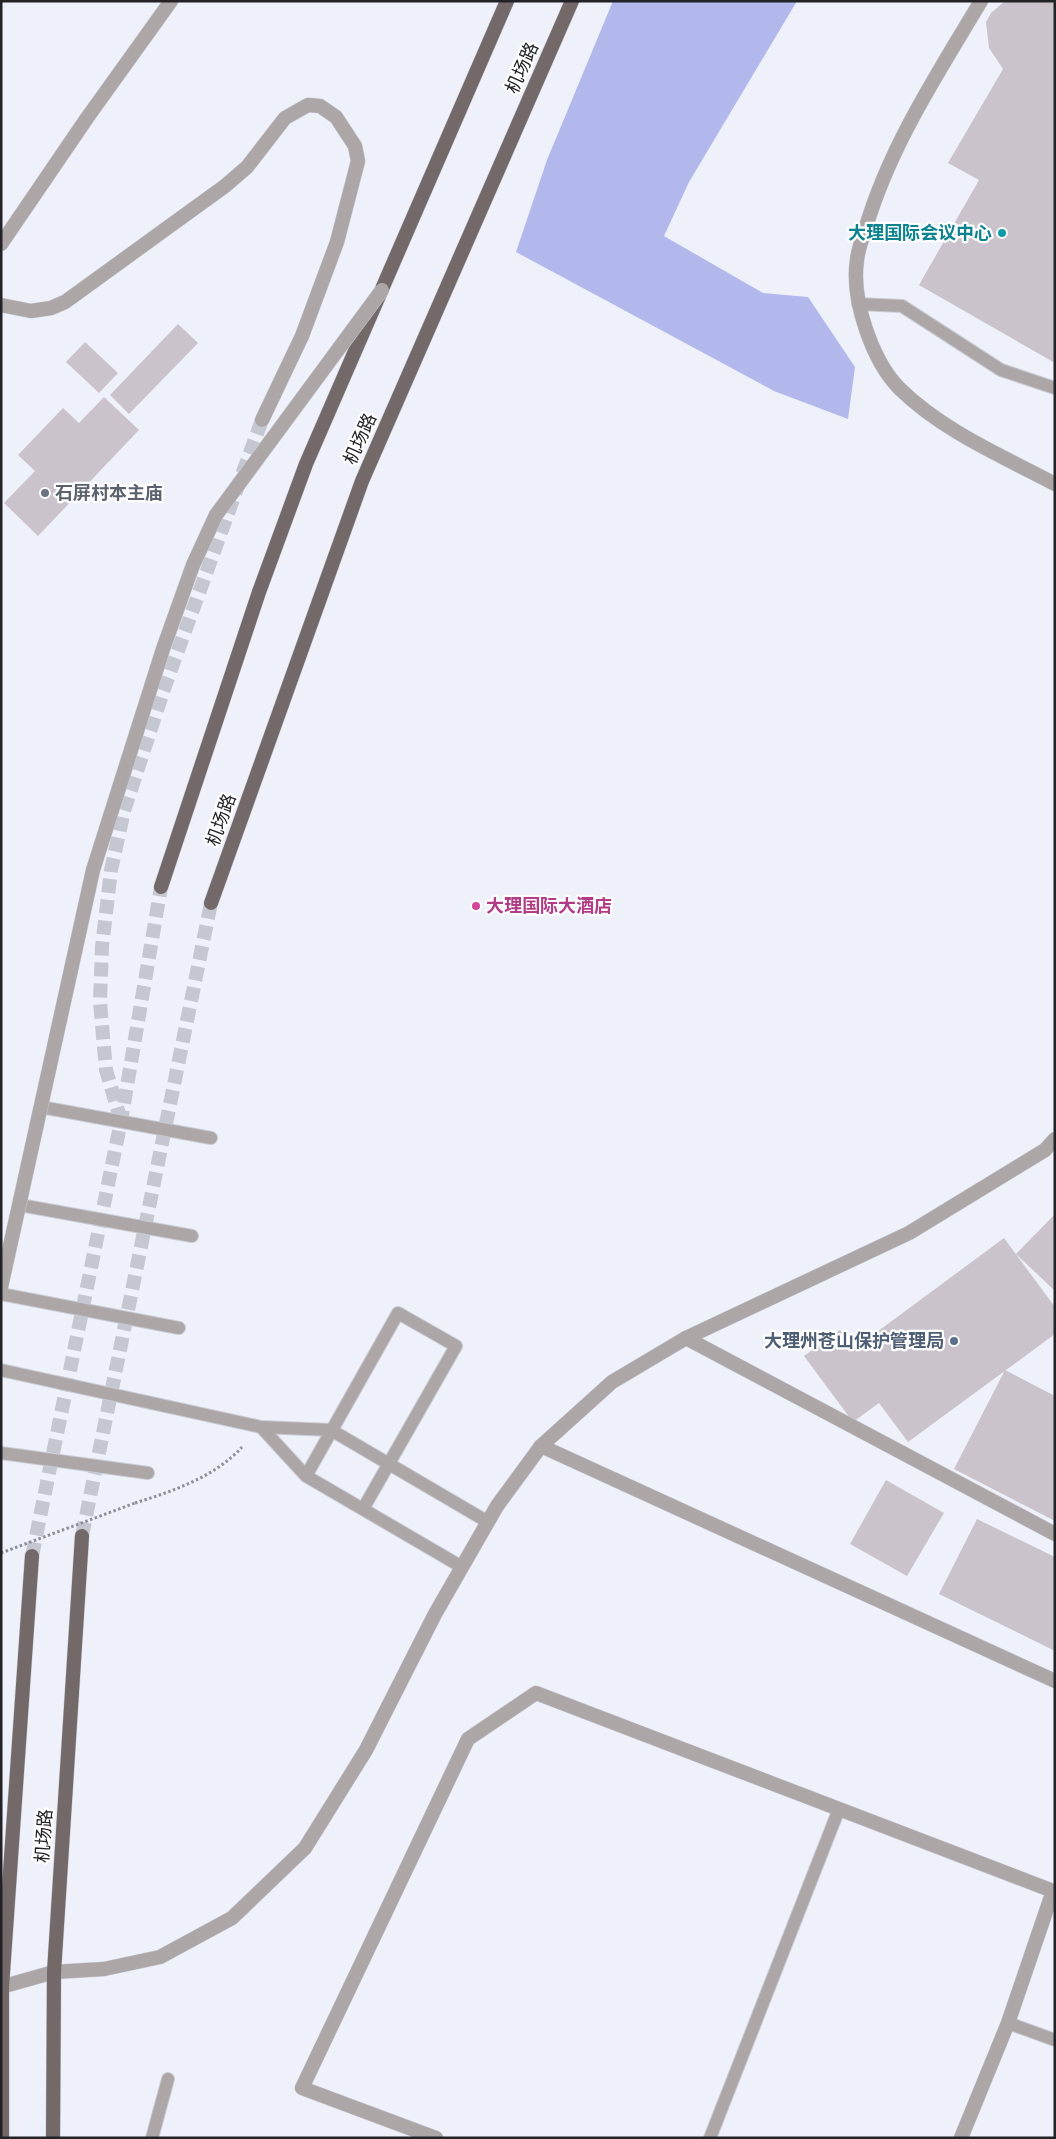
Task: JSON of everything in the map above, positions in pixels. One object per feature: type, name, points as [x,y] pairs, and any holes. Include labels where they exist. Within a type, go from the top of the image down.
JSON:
[{"type":"main road","name":"机场路","points":[[161,887],[259,592],[306,464],[507,1]]},
{"type":"main road","name":"机场路","points":[[211,903],[362,481],[572,1]]},
{"type":"main road","name":"机场路","points":[[53,2138],[54,1972],[82,1536]]},
{"type":"main road","name":"机场路","points":[[2,2138],[1,1987],[32,1556]]},
{"type":"street","points":[[1,244],[87,118],[171,1]]},
{"type":"street","points":[[981,1],[914,115],[874,201],[856,260],[858,304],[874,352],[899,388],[943,424],[1055,484]]},
{"type":"street","points":[[1,305],[31,311],[51,308],[65,302],[225,186],[247,167],[285,118],[308,105],[320,106],[336,117],[347,131],[355,146],[358,161],[337,242],[302,336],[262,420]]},
{"type":"street","points":[[1,1287],[94,870],[163,649],[192,565],[216,515],[382,290]]},
{"type":"street","points":[[1,1987],[54,1972],[104,1969],[160,1958],[232,1918],[305,1848],[366,1750],[435,1614],[497,1506],[541,1446],[612,1382],[686,1338],[909,1233],[1045,1150],[1055,1140]]},
{"type":"street","points":[[686,1338],[1055,1534]]},
{"type":"street","points":[[541,1446],[1055,1681]]},
{"type":"street","points":[[436,2138],[302,2088],[468,1739],[536,1693],[1053,1890],[1008,2022],[961,2138]]},
{"type":"lane","points":[[858,304],[902,306],[1001,370],[1055,388]]},
{"type":"lane","points":[[41,1107],[211,1138]]},
{"type":"lane","points":[[20,1205],[192,1236]]},
{"type":"lane","points":[[1,1294],[179,1328]]},
{"type":"lane","points":[[306,1476],[398,1313],[456,1346],[363,1509]]},
{"type":"lane","points":[[1,1370],[261,1427],[331,1430],[488,1522]]},
{"type":"lane","points":[[261,1427],[306,1476],[462,1567]]},
{"type":"lane","points":[[1,1453],[148,1473]]},
{"type":"lane","points":[[710,2138],[839,1809]]},
{"type":"lane","points":[[1008,2022],[1055,2040]]},
{"type":"lane","points":[[152,2138],[168,2080]]},
{"type":"path","points":[[1,1553],[135,1503],[177,1490],[231,1459],[261,1427]]},
{"type":"shaded area","points":[[613,1],[797,1],[689,182],[664,236],[763,293],[808,297],[855,367],[848,419],[774,391],[516,252],[547,160]]},
{"type":"building","name":"大理国际会议中心","points":[[1005,1],[1055,1],[1055,363],[919,285],[979,180],[948,163],[1003,69],[989,48],[986,22],[991,13]]},
{"type":"building","points":[[178,324],[198,343],[129,414],[110,395]]},
{"type":"building","points":[[85,342],[118,373],[99,393],[66,362]]},
{"type":"building","points":[[104,397],[139,430],[38,536],[4,503],[35,471],[18,455],[63,408],[79,423]]},
{"type":"building","points":[[1055,1214],[1055,1291],[1016,1254]]},
{"type":"building","name":"大理州苍山保护管理局","points":[[1004,1238],[1055,1307],[1055,1334],[908,1442],[879,1403],[853,1422],[804,1356],[840,1330],[854,1349]]},
{"type":"building","points":[[1005,1370],[1055,1396],[1055,1521],[954,1469]]},
{"type":"building","points":[[886,1480],[944,1513],[907,1576],[850,1544]]},
{"type":"building","points":[[977,1519],[1055,1557],[1055,1651],[939,1594]]},
{"type":"tunnel","points":[[121,1121],[106,1070],[100,1002],[102,947],[111,870],[124,811],[165,686],[262,420]]},
{"type":"tunnel","points":[[32,1556],[121,1121],[161,887]]},
{"type":"tunnel","points":[[82,1536],[211,903]]},
{"type":"place","name":"大理国际会议中心","points":[[1002,233]]},
{"type":"place","name":"石屏村本主庙","points":[[45,493]]},
{"type":"place","name":"大理国际大酒店","points":[[476,906]]},
{"type":"place","name":"大理州苍山保护管理局","points":[[954,1341]]}]
